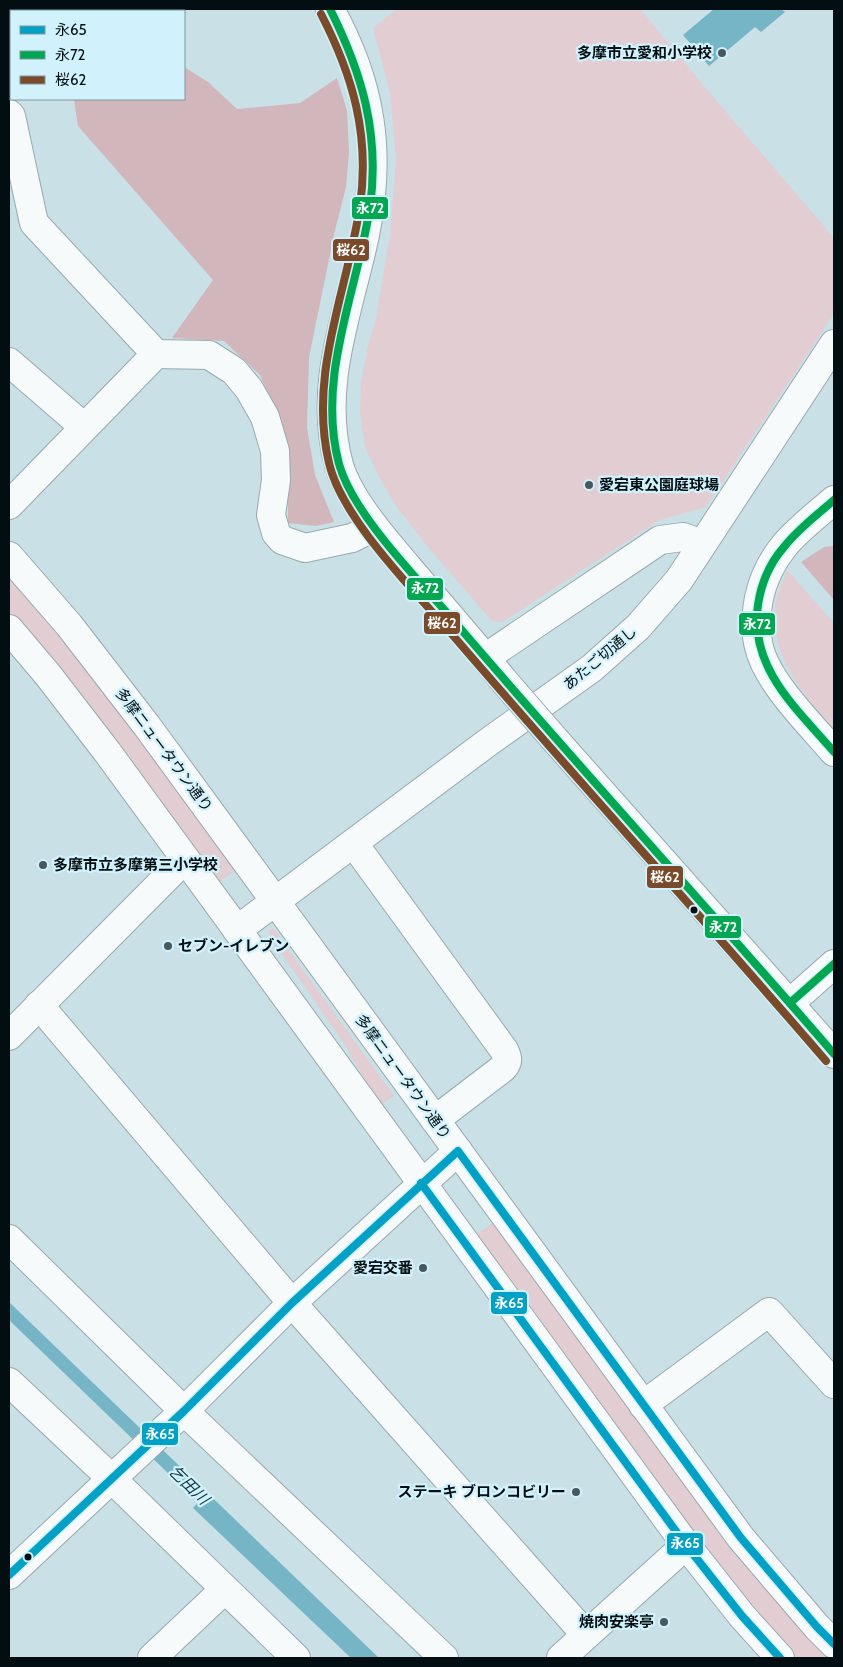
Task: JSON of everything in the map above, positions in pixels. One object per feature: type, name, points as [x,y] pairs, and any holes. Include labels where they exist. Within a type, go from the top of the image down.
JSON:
[{"type":"street","points":[[330,9],[345,37],[357,66],[367,100],[373,156],[372,189],[365,234],[335,355],[332,398],[333,433],[340,466],[353,494],[374,527],[557,742],[834,1054]]},
{"type":"street","points":[[9,114],[11,116],[34,223],[156,354],[209,355],[234,371],[249,389],[265,417],[276,451],[276,480],[271,514],[276,533],[282,540],[305,548],[352,538],[374,527]]},
{"type":"street","name":"あたご切通し","points":[[237,930],[487,743],[592,668],[638,627],[679,580],[834,344]]},
{"type":"street","points":[[9,505],[156,354]]},
{"type":"street","points":[[9,362],[84,426]]},
{"type":"street","points":[[834,500],[784,546],[771,566],[761,587],[757,608],[759,647],[765,663],[777,683],[834,752]]},
{"type":"street","points":[[485,658],[660,540],[683,537],[702,544]]},
{"type":"street","name":"多摩ニュータウン通り","points":[[9,556],[69,625],[141,718],[741,1538],[817,1627],[834,1644]]},
{"type":"street","points":[[9,629],[108,753],[686,1545],[742,1616],[780,1658]]},
{"type":"street","points":[[354,844],[504,1050],[508,1059],[507,1064],[503,1068],[435,1120]]},
{"type":"street","points":[[9,1036],[186,859]]},
{"type":"street","points":[[790,1003],[834,964]]},
{"type":"street","points":[[38,1005],[292,1303],[586,1635]]},
{"type":"street","points":[[9,1575],[180,1415],[292,1303],[421,1183],[458,1152]]},
{"type":"street","points":[[9,1239],[180,1415],[444,1658]]},
{"type":"street","points":[[643,1405],[769,1312],[834,1384]]},
{"type":"street","points":[[9,1382],[116,1475],[226,1589],[296,1658]]},
{"type":"street","points":[[562,1658],[686,1545]]},
{"type":"street","points":[[152,1658],[226,1589]]},
{"type":"shaded area","points":[[9,9],[110,10],[10,10],[9,19]]},
{"type":"shaded area","points":[[397,9],[640,9],[834,238],[834,314],[706,507],[660,520],[502,622],[492,621],[427,546],[396,506],[365,447],[360,414],[361,382],[368,345],[376,319],[390,234],[396,160],[390,93],[373,28]]},
{"type":"shaded area","points":[[185,68],[208,82],[237,109],[300,103],[337,78],[347,111],[349,152],[346,187],[335,230],[309,357],[307,428],[315,475],[334,522],[316,526],[288,523],[288,459],[278,416],[260,375],[224,341],[172,338],[213,280],[78,126],[74,100],[185,100]]},
{"type":"shaded area","points":[[834,546],[834,600],[801,562],[824,547]]},
{"type":"shaded area","points":[[787,570],[834,623],[834,729],[800,688],[783,659],[778,643],[775,607]]},
{"type":"shaded area","points":[[9,576],[60,633],[236,870],[215,885],[55,669],[9,614]]},
{"type":"shaded area","points":[[273,928],[394,1096],[381,1105],[345,1045],[271,938],[268,931]]},
{"type":"shaded area","points":[[497,1220],[809,1635],[833,1658],[796,1658],[753,1612],[474,1236]]},
{"type":"water","points":[[714,9],[781,9],[785,12],[761,32],[755,27],[709,66],[683,35]]},
{"type":"water","name":"乞田川","points":[[9,1302],[379,1658],[351,1658],[193,1508],[198,1502],[9,1320]]},
{"type":"transit line","name":"永72","points":[[330,9],[351,57],[366,105],[372,154],[370,207],[341,335],[332,399],[333,431],[339,464],[347,484],[359,506],[392,550],[834,1054]]},
{"type":"transit line","name":"桜62","points":[[321,14],[342,60],[350,83],[356,107],[363,155],[360,206],[332,333],[323,397],[324,430],[329,463],[337,485],[349,508],[383,556],[826,1061]]},
{"type":"transit line","name":"永72","points":[[834,500],[795,534],[774,560],[761,589],[757,628],[768,668],[779,686],[805,720],[834,752]]},
{"type":"transit line","name":"永72","points":[[790,1003],[834,964]]},
{"type":"transit line","name":"永65","points":[[9,1575],[184,1411],[292,1303],[458,1151],[741,1538],[817,1627],[834,1644]]},
{"type":"transit line","name":"永65","points":[[421,1183],[686,1545],[742,1616],[780,1658]]},
{"type":"place","name":"多摩市立愛和小学校","points":[[722,53]]},
{"type":"place","name":"愛宕東公園庭球場","points":[[589,485]]},
{"type":"place","name":"多摩市立多摩第三小学校","points":[[43,865]]},
{"type":"place","name":"セブン-イレブン","points":[[168,946]]},
{"type":"place","name":"愛宕交番","points":[[423,1268]]},
{"type":"place","name":"ステーキ ブロンコビリー","points":[[576,1492]]},
{"type":"place","name":"焼肉安楽亭","points":[[664,1622]]}]
